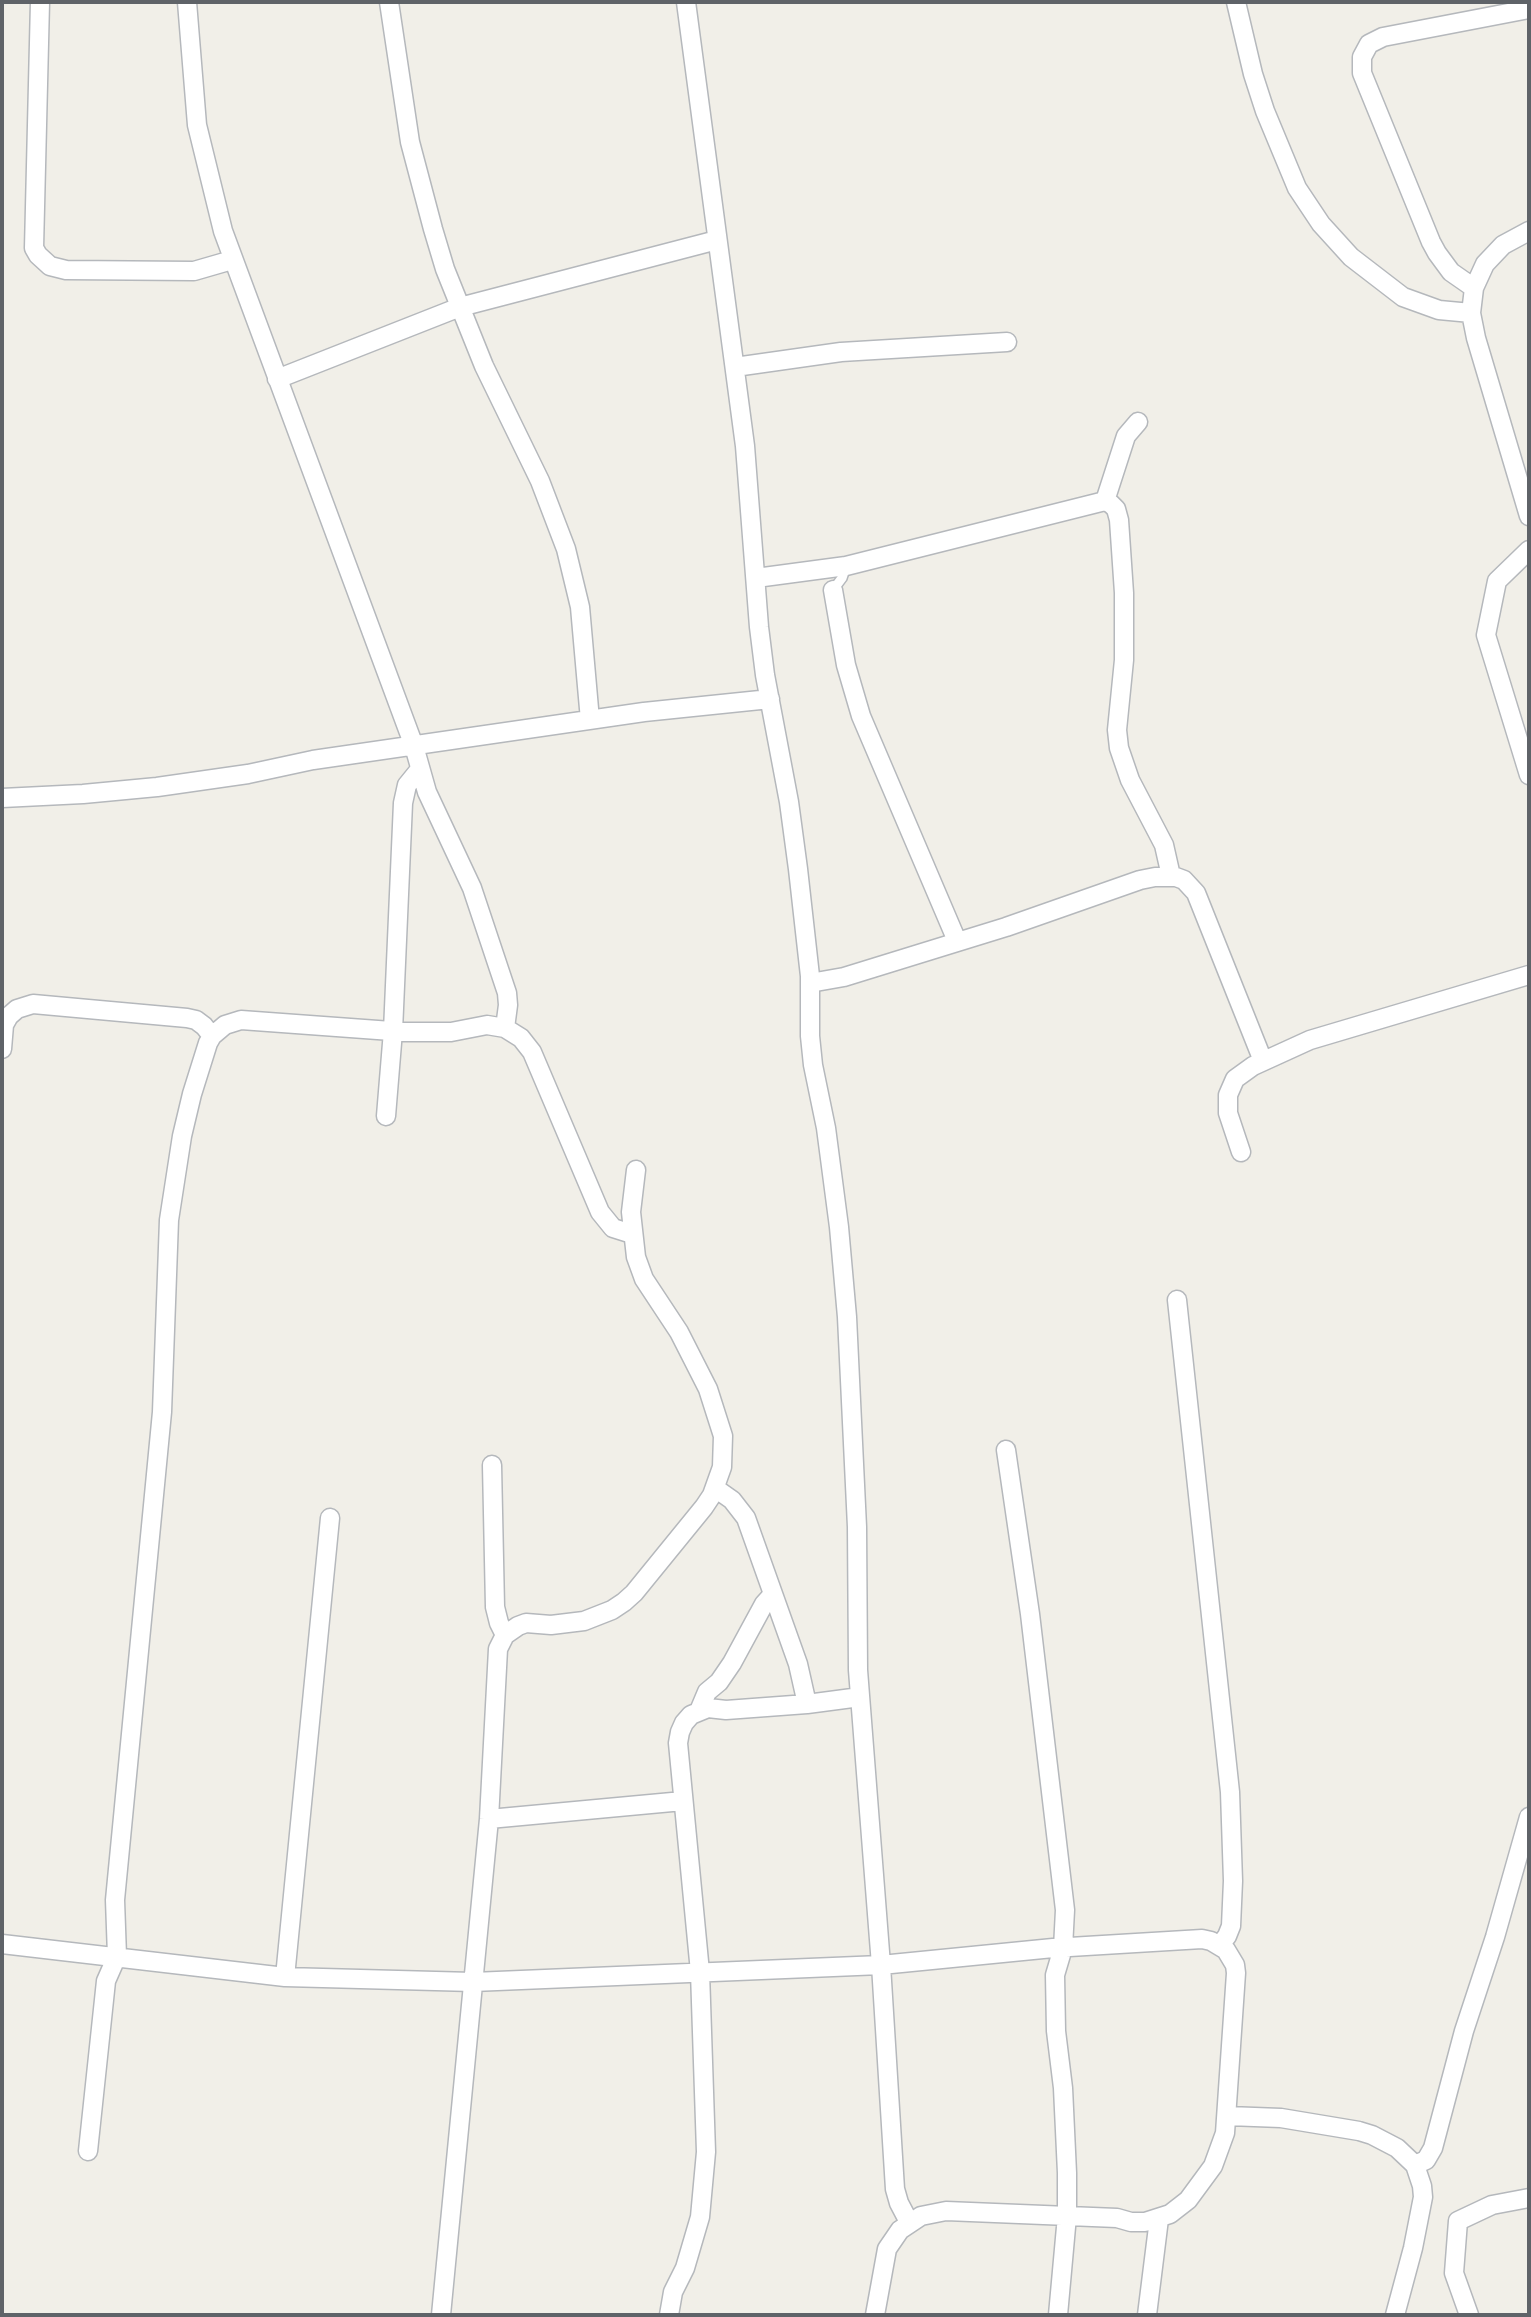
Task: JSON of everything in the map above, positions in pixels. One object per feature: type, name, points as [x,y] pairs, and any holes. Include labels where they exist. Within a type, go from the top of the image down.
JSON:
[{"type":"street","points":[[40,2],[34,248],[38,256],[50,266],[80,270],[194,271],[232,260]]},
{"type":"street","points":[[187,2],[197,125],[214,202],[232,260],[414,746],[419,769],[436,813],[472,888],[507,993],[505,1028]]},
{"type":"street","points":[[389,2],[416,166],[433,229],[484,366],[540,481],[566,549],[580,607],[590,720]]},
{"type":"street","points":[[686,2],[746,459],[759,626],[797,855],[810,983],[813,1065],[833,1177],[844,1283],[857,1527],[858,1670],[895,2189],[909,2222]]},
{"type":"street","points":[[1236,2],[1265,111],[1297,188],[1321,224],[1351,257],[1403,297],[1439,310],[1471,313]]},
{"type":"street","points":[[1474,288],[1451,272],[1431,242],[1362,73],[1362,57],[1369,44],[1383,37],[1529,9]]},
{"type":"street","points":[[1529,231],[1514,237],[1492,254],[1478,276],[1471,313],[1529,516]]},
{"type":"street","points":[[277,380],[460,307],[717,240]]},
{"type":"street","points":[[735,368],[841,352],[1007,342]]},
{"type":"street","points":[[1105,501],[1126,436],[1138,422]]},
{"type":"street","points":[[756,578],[846,566],[1105,501],[1111,504],[1118,514],[1124,593],[1124,660],[1116,730],[1130,780],[1164,845],[1171,876]]},
{"type":"street","points":[[1529,550],[1497,581],[1486,635],[1529,775]]},
{"type":"street","points":[[833,590],[846,665],[861,716],[957,941]]},
{"type":"street","points":[[2,798],[157,787],[248,774],[313,760],[644,712],[770,699]]},
{"type":"street","points":[[386,1116],[393,1031],[403,803],[407,785],[419,769]]},
{"type":"street","points":[[810,983],[845,977],[1053,912],[1140,880],[1171,876],[1184,880],[1196,893],[1266,1059]]},
{"type":"street","points":[[1241,1152],[1228,1113],[1228,1095],[1235,1079],[1266,1059],[1300,1045],[1529,975]]},
{"type":"street","points":[[2,1049],[4,1025],[9,1016],[17,1009],[33,1004],[187,1018],[196,1020],[212,1036]]},
{"type":"street","points":[[88,2151],[106,1981],[117,1956],[115,1900],[162,1412],[169,1220],[184,1125],[212,1036],[225,1025],[241,1020],[393,1031],[451,1032],[487,1025],[505,1028],[521,1038],[532,1052],[600,1212],[613,1228],[632,1234]]},
{"type":"street","points":[[441,2315],[489,1819],[498,1649],[505,1635],[517,1626],[526,1623],[551,1625],[584,1621],[612,1610],[634,1594],[704,1507],[715,1489],[722,1467],[724,1452],[720,1421],[694,1359],[644,1279],[636,1257],[632,1234],[632,1191],[636,1170]]},
{"type":"street","points":[[1177,1300],[1230,1793],[1233,1881],[1231,1926],[1220,1945]]},
{"type":"street","points":[[1006,1450],[1030,1614],[1065,1910],[1063,1948],[1055,1975],[1066,2131],[1067,2216],[1058,2315]]},
{"type":"street","points":[[492,1465],[495,1607],[505,1635]]},
{"type":"street","points":[[715,1489],[732,1500],[746,1518],[798,1664],[807,1704]]},
{"type":"street","points":[[285,1977],[330,1518]]},
{"type":"street","points":[[699,1711],[706,1692],[719,1682],[732,1663],[764,1604],[773,1594]]},
{"type":"street","points":[[669,2315],[674,2292],[694,2243],[706,2174],[700,1972],[678,1743],[680,1732],[684,1723],[699,1711],[708,1708],[726,1710],[860,1697]]},
{"type":"street","points":[[489,1819],[684,1801]]},
{"type":"street","points":[[1415,2165],[1426,2160],[1433,2148],[1464,2031],[1495,1937],[1529,1817]]},
{"type":"street","points":[[2,1944],[285,1977],[473,1982],[881,1965],[1063,1948],[1202,1940],[1220,1945],[1231,1957],[1236,1973],[1227,2116],[1220,2150],[1213,2166],[1202,2184],[1180,2208],[1159,2219],[1131,2222],[1117,2218],[933,2212],[909,2222],[892,2239],[887,2249],[874,2315]]},
{"type":"street","points":[[1227,2116],[1281,2118],[1359,2131],[1397,2148],[1415,2165],[1423,2197],[1395,2315]]},
{"type":"street","points":[[1469,2315],[1454,2273],[1458,2221],[1492,2205],[1529,2198]]},
{"type":"street","points":[[1147,2315],[1159,2219]]},
{"type":"lane","points":[[833,590],[842,578],[846,566]]}]
